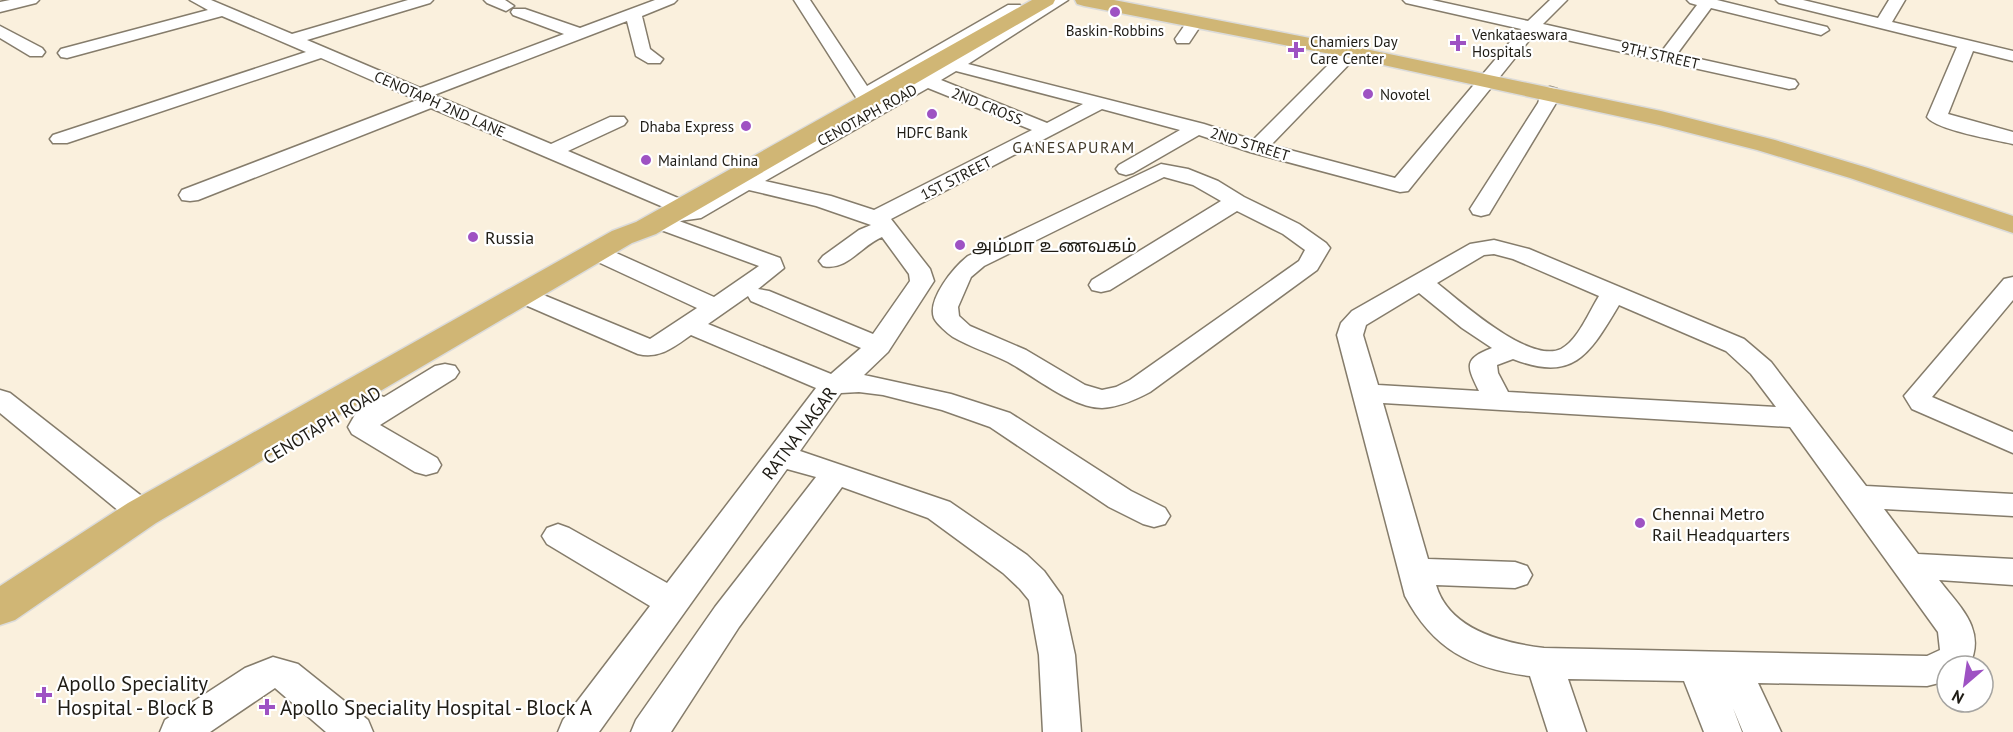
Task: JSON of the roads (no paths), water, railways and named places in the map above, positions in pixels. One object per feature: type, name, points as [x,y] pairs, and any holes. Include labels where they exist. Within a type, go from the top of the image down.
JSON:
[{"type":"main road","points":[[664,218],[1046,0]]},
{"type":"main road","points":[[1084,0],[1189,30],[1351,52],[1684,116],[1850,159],[2013,213]]},
{"type":"main road","points":[[1118,0],[1491,78],[1766,145],[1859,173],[2013,225]]},
{"type":"main road","name":"CENOTAPH ROAD","points":[[0,626],[162,519],[375,404],[532,298],[636,240],[664,218]]},
{"type":"main road","name":"CENOTAPH ROAD","points":[[0,608],[142,513],[622,237],[664,218]]},
{"type":"street","points":[[0,7],[31,0]]},
{"type":"street","name":"CENOTAPH 2ND LANE","points":[[198,0],[551,152],[664,218],[772,263],[772,268],[767,272],[716,307]]},
{"type":"street","points":[[292,39],[425,0]]},
{"type":"street","points":[[190,195],[578,33],[669,0]]},
{"type":"street","points":[[802,0],[864,95]]},
{"type":"street","name":"CENOTAPH ROAD","points":[[715,189],[721,177],[1028,0]]},
{"type":"street","name":"CENOTAPH ROAD","points":[[664,218],[693,213],[927,81],[1060,0]]},
{"type":"street","name":"9TH STREET","points":[[1411,0],[1789,84]]},
{"type":"street","points":[[1491,78],[1532,27],[1558,0]]},
{"type":"street","points":[[1784,0],[2013,56]]},
{"type":"street","points":[[1882,25],[1897,0]]},
{"type":"street","points":[[1667,56],[1704,1],[1821,30]]},
{"type":"street","points":[[506,6],[578,33]]},
{"type":"street","points":[[67,53],[225,10]]},
{"type":"street","points":[[633,13],[642,52],[654,59]]},
{"type":"street","points":[[0,31],[36,52]]},
{"type":"street","points":[[1967,45],[1937,117],[2013,138]]},
{"type":"street","points":[[1257,148],[1351,52]]},
{"type":"street","points":[[60,139],[320,53]]},
{"type":"street","name":"2ND STREET","points":[[953,65],[1197,128],[1257,148],[1400,186],[1491,78]]},
{"type":"street","name":"2ND CROSS","points":[[927,81],[1048,130]]},
{"type":"street","points":[[1480,209],[1547,103],[1550,93]]},
{"type":"street","name":"1ST STREET","points":[[831,261],[881,223],[1100,103]]},
{"type":"street","points":[[551,152],[617,121]]},
{"type":"street","points":[[1063,206],[1197,128]]},
{"type":"street","points":[[1161,170],[1188,176],[1216,189],[1236,202],[1306,238],[1318,248],[1315,258],[1309,266],[1140,386],[1123,395],[1101,399],[1075,391],[1017,356],[961,331],[947,318],[945,307],[959,280],[976,261],[1161,170]]},
{"type":"street","points":[[747,183],[823,201],[881,223],[921,274],[922,281],[959,280]]},
{"type":"street","points":[[1101,285],[1236,202]]},
{"type":"street","points":[[1935,669],[1928,671],[1544,663],[1495,655],[1460,638],[1428,608],[1415,571],[1350,335],[1351,329],[1361,316],[1478,249],[1494,247],[1521,254],[1735,345],[1761,368],[1954,626],[1958,636],[1956,654]]},
{"type":"street","points":[[606,257],[716,307]]},
{"type":"street","name":"RATNA NAGAR","points":[[577,732],[833,385],[855,371],[879,346],[922,281]]},
{"type":"street","points":[[1421,282],[1511,350],[1539,358],[1554,359],[1571,354],[1579,347],[1614,293]]},
{"type":"street","points":[[2013,284],[1918,396],[1922,403],[1933,409],[2013,443]]},
{"type":"street","points":[[760,296],[879,346]]},
{"type":"street","points":[[532,298],[647,348],[656,347],[716,307]]},
{"type":"street","points":[[905,306],[945,307]]},
{"type":"street","points":[[689,325],[833,385],[859,383],[883,386],[951,403],[1000,420],[1120,499],[1154,516]]},
{"type":"street","points":[[1498,400],[1484,373],[1483,361],[1511,350]]},
{"type":"street","points":[[426,465],[362,428],[375,404],[446,372]]},
{"type":"street","points":[[1366,393],[1798,418]]},
{"type":"street","points":[[0,399],[142,513]]},
{"type":"street","points":[[781,456],[939,510],[1014,564],[1032,580],[1045,596],[1057,655],[1062,732]]},
{"type":"street","points":[[650,732],[727,617],[836,473]]},
{"type":"street","points":[[1858,497],[2013,505]]},
{"type":"street","points":[[558,536],[673,603]]},
{"type":"street","points":[[1910,566],[2013,572]]},
{"type":"street","points":[[1415,571],[1515,575]]},
{"type":"street","points":[[1544,663],[1567,732]]},
{"type":"street","points":[[1697,666],[1723,732]]},
{"type":"street","points":[[1733,667],[1762,732]]},
{"type":"street","points":[[179,732],[258,679],[273,672],[285,675],[354,732]]},
{"type":"place","name":"Baskin-Robbins","points":[[1115,12]]},
{"type":"place","name":"Venkataeswara Hospitals","points":[[1458,43]]},
{"type":"place","name":"Chamiers Day Care Center","points":[[1296,50]]},
{"type":"place","name":"Novotel","points":[[1368,94]]},
{"type":"place","name":"HDFC Bank","points":[[932,114]]},
{"type":"place","name":"Dhaba Express","points":[[746,126]]},
{"type":"place","name":"Mainland China","points":[[646,160]]},
{"type":"place","name":"Russia","points":[[473,237]]},
{"type":"place","name":"அம்மா உணவகம்","points":[[960,245]]},
{"type":"place","name":"Chennai Metro Rail Headquarters","points":[[1640,523]]},
{"type":"place","name":"Apollo Speciality Hospital - Block B","points":[[44,695]]},
{"type":"place","name":"Apollo Speciality Hospital - Block A","points":[[267,707]]},
{"type":"district","name":"GANESAPURAM","points":[[1074,147]]}]
